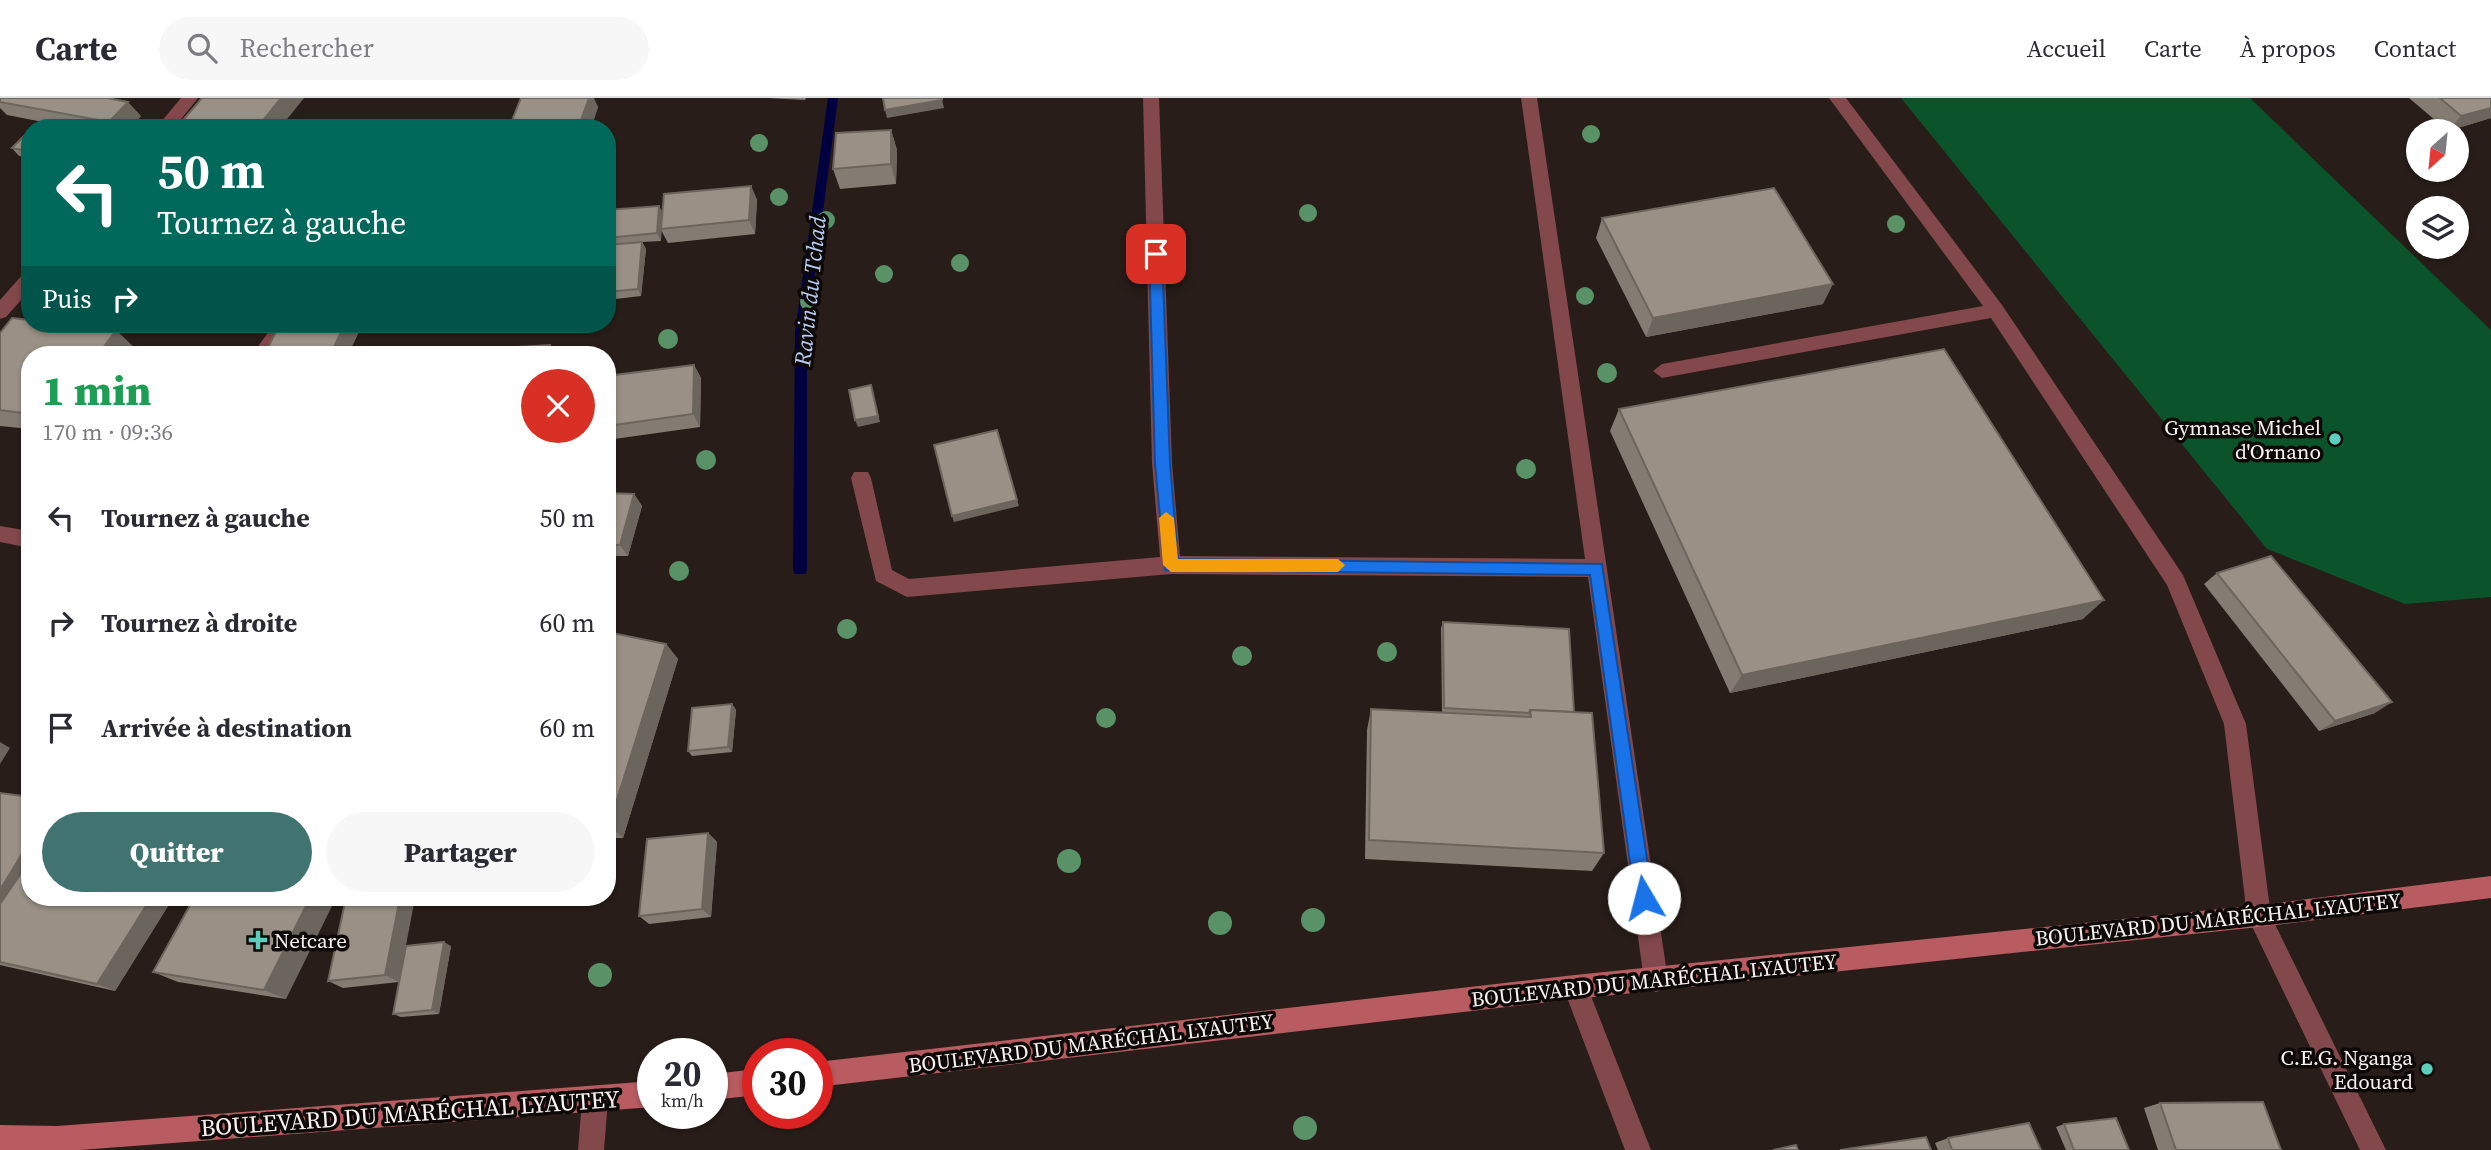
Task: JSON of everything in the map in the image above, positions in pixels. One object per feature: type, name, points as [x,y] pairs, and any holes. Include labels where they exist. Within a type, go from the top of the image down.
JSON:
[{"type":"main road","name":"BOULEVARD DU MARÉCHAL LYAUTEY","points":[[833,1073],[1574,987],[2259,916],[2491,887]]},
{"type":"main road","name":"BOULEVARD DU MARÉCHAL LYAUTEY","points":[[0,1138],[57,1139],[637,1096]]},
{"type":"street","points":[[171,119],[190,98]]},
{"type":"street","points":[[1151,98],[1162,463],[1171,565]]},
{"type":"street","points":[[1529,98],[1656,980]]},
{"type":"street","points":[[1837,98],[1996,310],[2176,580],[2235,724],[2259,916],[2373,1150]]},
{"type":"street","points":[[0,312],[21,288]]},
{"type":"street","points":[[1662,371],[1996,310]]},
{"type":"street","points":[[268,346],[276,336]]},
{"type":"street","points":[[861,478],[883,575],[907,588],[1171,565],[1597,568]]},
{"type":"street","points":[[0,534],[21,538]]},
{"type":"street","points":[[1574,987],[1638,1150]]},
{"type":"street","points":[[590,1150],[595,1100]]},
{"type":"green space","name":"Gymnase Michel d'Ornano","points":[[1901,98],[2250,98],[2406,248],[2406,259],[2417,259],[2491,330],[2491,597],[2405,604],[2267,549]]},
{"type":"building","points":[[0,98],[107,98],[128,102],[112,119],[93,119],[0,102]]},
{"type":"building","points":[[202,98],[281,98],[264,119],[184,119]]},
{"type":"building","points":[[521,98],[589,98],[581,119],[513,119]]},
{"type":"building","points":[[883,98],[942,98],[942,100],[885,110]]},
{"type":"building","points":[[2440,98],[2491,98],[2491,108],[2461,116]]},
{"type":"building","points":[[891,130],[891,164],[833,169],[836,133]]},
{"type":"building","points":[[21,139],[21,150],[12,148]]},
{"type":"building","points":[[751,186],[749,220],[661,229],[664,194]]},
{"type":"building","points":[[1774,188],[1833,284],[1653,318],[1602,218]]},
{"type":"building","points":[[659,206],[657,233],[616,237],[616,209]]},
{"type":"building","points":[[642,242],[638,289],[616,291],[616,244]]},
{"type":"building","points":[[12,318],[21,319],[21,333],[114,333],[104,346],[21,346],[21,413],[0,410],[0,333]]},
{"type":"building","points":[[275,333],[341,333],[334,346],[269,346]]},
{"type":"building","points":[[1944,349],[2104,600],[1742,675],[1619,409]]},
{"type":"building","points":[[694,365],[693,414],[616,425],[616,375]]},
{"type":"building","points":[[871,385],[878,416],[855,420],[849,390]]},
{"type":"building","points":[[997,430],[1017,500],[952,516],[934,445]]},
{"type":"building","points":[[616,493],[634,494],[620,545],[616,545]]},
{"type":"building","points":[[2271,556],[2392,702],[2335,721],[2217,573]]},
{"type":"building","points":[[1443,622],[1569,629],[1574,712],[1530,710],[1529,713],[1444,708]]},
{"type":"building","points":[[616,634],[666,644],[616,803]]},
{"type":"building","points":[[732,704],[728,747],[688,751],[692,708]]},
{"type":"building","points":[[1371,709],[1531,717],[1530,710],[1592,713],[1604,853],[1369,840]]},
{"type":"building","points":[[0,793],[21,796],[21,856],[0,890]]},
{"type":"building","points":[[708,833],[702,909],[639,916],[647,839]]},
{"type":"building","points":[[21,873],[21,906],[146,906],[97,984],[0,962],[0,904]]},
{"type":"building","name":"Netcare","points":[[190,906],[306,906],[264,990],[153,972]]},
{"type":"building","points":[[344,906],[398,906],[385,975],[328,981]]},
{"type":"building","points":[[444,942],[432,1010],[393,1014],[406,946]]},
{"type":"building","points":[[2263,1102],[2281,1150],[2176,1150],[2160,1103]]},
{"type":"building","points":[[2116,1118],[2129,1150],[2074,1150],[2064,1124]]},
{"type":"building","points":[[2029,1123],[2041,1150],[1952,1150],[1948,1138]]},
{"type":"building","points":[[1926,1137],[1931,1150],[1840,1150]]},
{"type":"building","points":[[1796,1145],[1798,1150],[1773,1150]]},
{"type":"waterway","name":"Ravin du Tchad","points":[[800,570],[801,332],[833,98]]},
{"type":"slow traffic","points":[[1166,518],[1171,565],[1338,565]]},
{"type":"place","name":"Gymnase Michel d'Ornano","points":[[2335,439]]},
{"type":"place","name":"Netcare","points":[[258,940]]},
{"type":"place","name":"C.E.G. Nganga Edouard","points":[[2427,1069]]},
{"type":"route","points":[[1156,254],[1162,463],[1171,565],[1597,568],[1644,898]]}]
